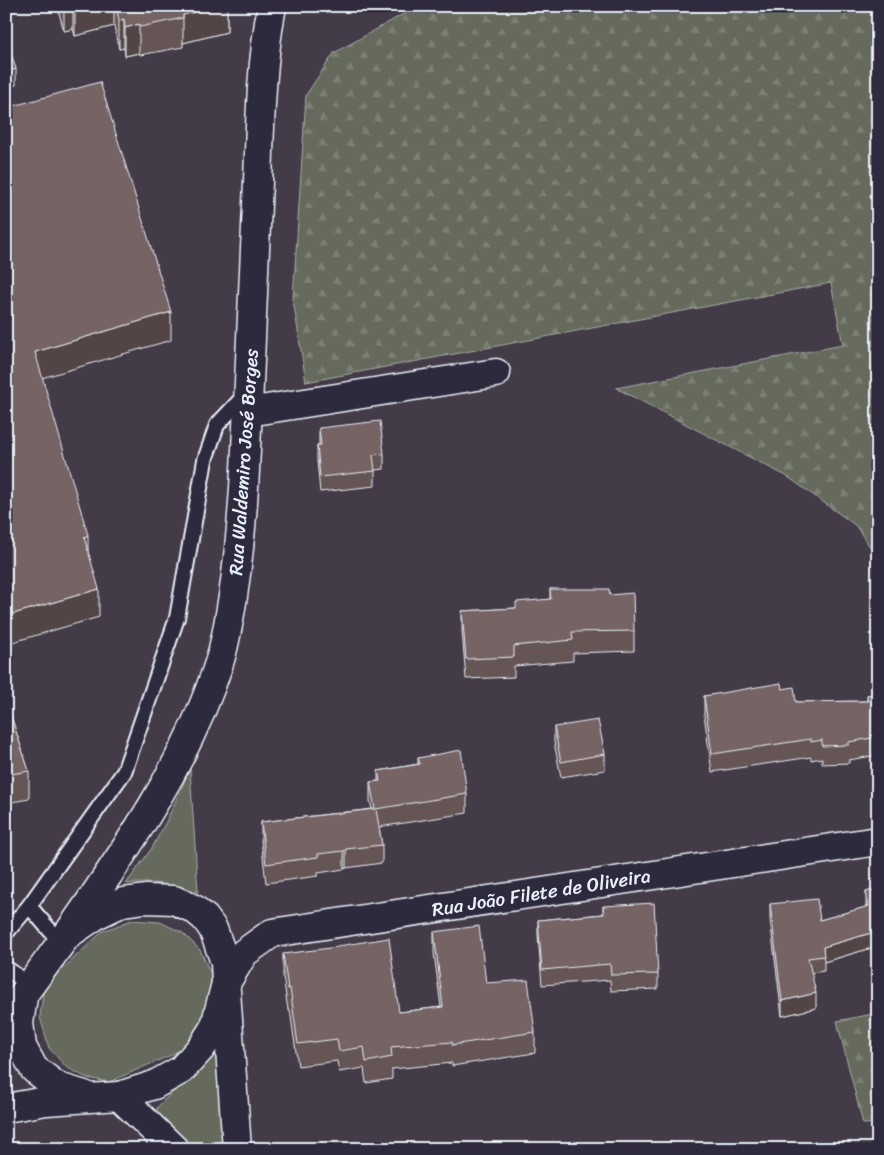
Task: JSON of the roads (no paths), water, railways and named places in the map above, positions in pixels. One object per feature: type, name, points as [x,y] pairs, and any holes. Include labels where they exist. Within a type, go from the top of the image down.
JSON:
[{"type":"main road","name":"Rua Waldemiro José Borges","points":[[27,991],[121,857],[149,812],[180,757],[206,702],[220,661],[229,620],[237,567],[244,493],[260,128],[272,6]]},
{"type":"main road","points":[[248,402],[496,373]]},
{"type":"main road","name":"Rua João Filete de Oliveira","points":[[226,983],[244,953],[272,933],[878,840]]},
{"type":"main road","points":[[64,939],[98,914],[123,902],[145,899],[174,900],[194,909],[205,918],[213,929],[225,962],[237,1149]]},
{"type":"main road","points":[[6,1108],[46,1101],[106,1097],[154,1085],[182,1070],[202,1047],[215,1026],[226,983]]},
{"type":"main road","points":[[6,1018],[27,991]]},
{"type":"main road","points":[[27,991],[19,1023],[22,1047],[34,1069],[58,1087],[106,1097],[154,1139],[174,1149]]},
{"type":"lane","points":[[6,932],[29,906],[124,772],[177,618],[205,460],[217,425],[248,402]]},
{"type":"lane","points":[[29,906],[64,939]]},
{"type":"lane","points":[[6,968],[27,991]]}]
